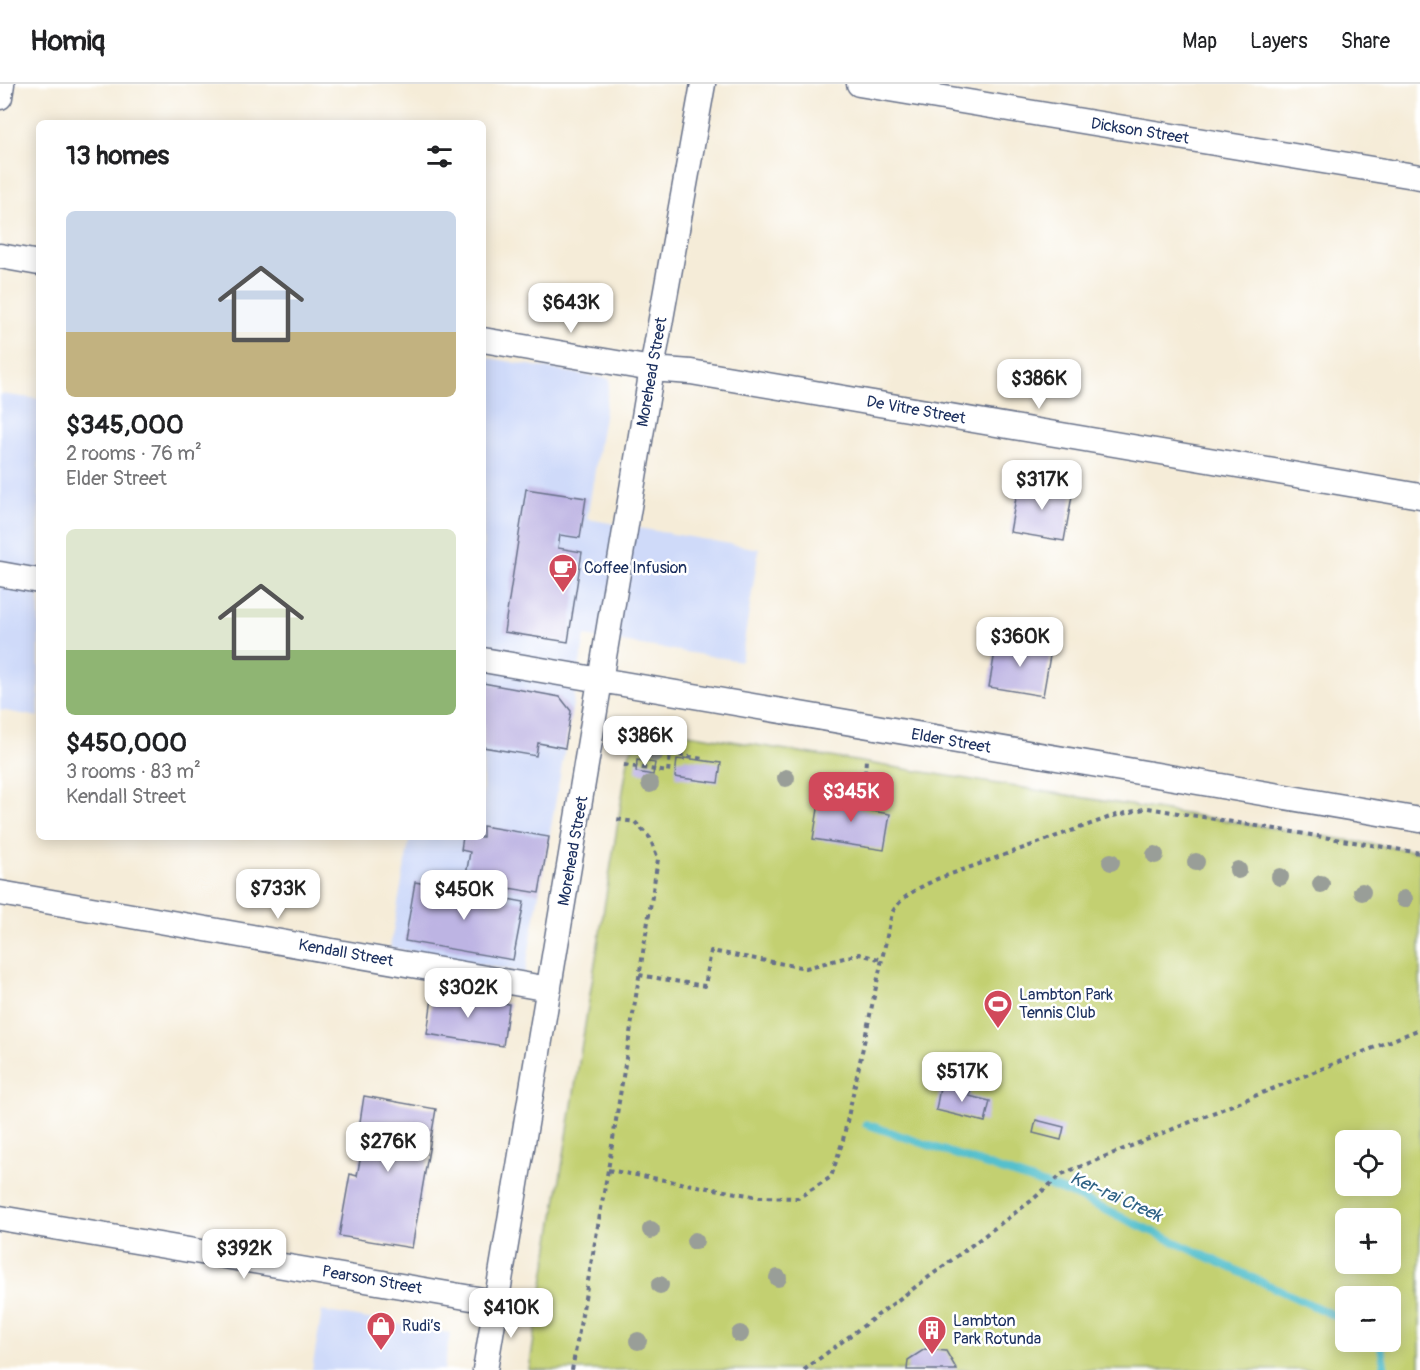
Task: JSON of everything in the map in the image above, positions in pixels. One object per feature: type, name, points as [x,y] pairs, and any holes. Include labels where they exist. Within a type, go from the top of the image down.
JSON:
[{"type":"street","points":[[0,97],[2,84]]},
{"type":"street","name":"Morehead Street","points":[[485,1370],[652,369],[703,84]]},
{"type":"street","name":"Dickson Street","points":[[859,84],[1420,177]]},
{"type":"street","points":[[0,256],[36,262]]},
{"type":"street","name":"De Vitre Street","points":[[486,341],[652,369],[702,374],[1420,496]]},
{"type":"street","points":[[0,574],[36,580]]},
{"type":"street","name":"Elder Street","points":[[486,661],[1420,820]]},
{"type":"street","name":"Kendall Street","points":[[0,893],[549,989]]},
{"type":"street","name":"Pearson Street","points":[[0,1218],[495,1302]]},
{"type":"path","points":[[624,765],[668,771],[670,754],[704,759]]},
{"type":"path","points":[[863,810],[867,759]]},
{"type":"path","points":[[608,1170],[759,1197],[798,1198],[831,1177],[843,1140],[892,913],[898,903],[911,892],[937,879],[1113,816],[1148,808],[1420,853]]},
{"type":"path","points":[[573,1370],[658,859],[650,838],[635,822],[615,819]]},
{"type":"path","points":[[639,975],[705,986],[711,951],[806,968],[859,954],[883,960]]},
{"type":"path","points":[[804,1370],[1031,1201],[1062,1174],[1420,1029]]},
{"type":"shaded area","points":[[486,358],[610,379],[587,519],[759,549],[741,661],[585,636],[525,973],[390,948],[409,840],[486,840]]},
{"type":"shaded area","points":[[0,394],[36,399],[36,716],[0,710]]},
{"type":"shaded area","name":"Rudi’s","points":[[322,1311],[450,1333],[444,1370],[312,1370]]},
{"type":"green space","points":[[657,729],[1420,852],[1420,1370],[529,1370],[629,754],[644,736]]},
{"type":"building","points":[[1019,481],[1073,490],[1064,541],[1010,532]]},
{"type":"building","points":[[526,489],[586,498],[580,538],[560,535],[558,548],[582,552],[568,642],[504,632]]},
{"type":"building","points":[[997,640],[1051,650],[1043,696],[989,687]]},
{"type":"building","points":[[486,684],[560,697],[571,711],[565,748],[538,743],[536,756],[486,748]]},
{"type":"building","points":[[684,758],[721,763],[718,783],[675,777],[677,759],[684,760]]},
{"type":"building","points":[[637,760],[655,763],[653,775],[636,772]]},
{"type":"building","points":[[828,793],[861,798],[859,809],[890,814],[884,850],[813,839],[819,803],[827,804]]},
{"type":"building","points":[[486,826],[549,837],[539,893],[465,881],[470,852],[461,850],[463,840],[486,840]]},
{"type":"building","points":[[415,882],[524,902],[513,960],[405,941]]},
{"type":"building","points":[[433,991],[509,1004],[503,1046],[427,1034]]},
{"type":"building","points":[[941,1082],[971,1089],[969,1096],[990,1101],[985,1122],[936,1110]]},
{"type":"building","points":[[364,1096],[436,1109],[412,1248],[339,1236],[350,1174],[357,1176],[361,1155],[355,1154]]},
{"type":"building","points":[[1036,1120],[1064,1127],[1061,1140],[1033,1133]]},
{"type":"building","name":"Lambton Park Rotunda","points":[[925,1349],[946,1351],[957,1370],[907,1370],[908,1360]]},
{"type":"waterway","name":"Ker-rai Creek","points":[[866,1124],[1069,1193],[1335,1316]]},
{"type":"waterway","name":"Ker-rai Creek","points":[[1382,1352],[1385,1370]]},
{"type":"place","name":"Coffee Infusion","points":[[563,594]]},
{"type":"place","name":"Lambton Park Tennis Club","points":[[998,1030]]},
{"type":"place","name":"Rudi’s","points":[[381,1352]]},
{"type":"place","name":"Lambton Park Rotunda","points":[[932,1356]]}]
